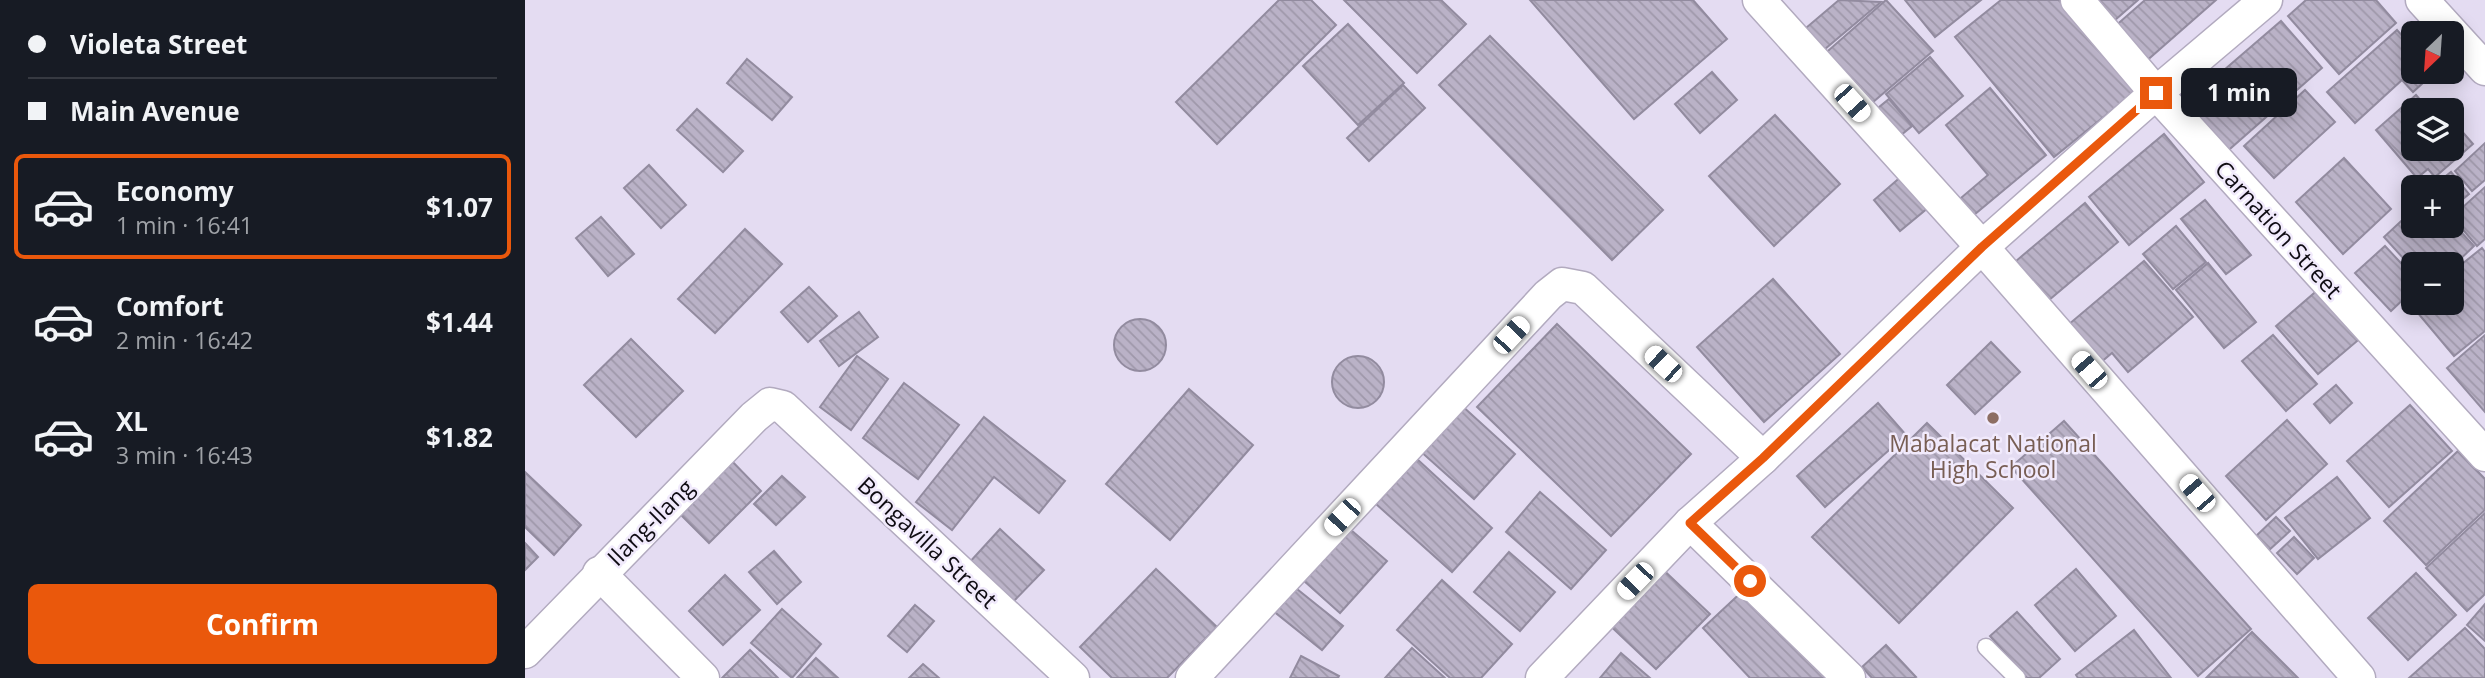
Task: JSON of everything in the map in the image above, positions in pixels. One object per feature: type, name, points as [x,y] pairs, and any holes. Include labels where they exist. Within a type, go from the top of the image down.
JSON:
[{"type":"street","points":[[1759,0],[1982,247],[2359,678]]},
{"type":"street","name":"Carnation Street","points":[[2077,0],[2156,93],[2485,455]]},
{"type":"street","points":[[1542,678],[1690,523],[1763,458],[1982,247],[2266,0]]},
{"type":"street","points":[[2422,0],[2485,69]]},
{"type":"street","points":[[1192,678],[1539,305],[1562,284],[1583,288],[1763,458]]},
{"type":"street","name":"Ilang-Ilang","points":[[525,652],[599,573],[754,417],[770,404],[783,407]]},
{"type":"street","name":"Bongavilla Street","points":[[783,407],[1073,678]]},
{"type":"street","points":[[1690,523],[1849,678]]},
{"type":"street","points":[[599,573],[703,678]]},
{"type":"lane","points":[[1986,647],[2017,678]]},
{"type":"building","points":[[1279,0],[1311,0],[1336,25],[1217,144],[1176,102]]},
{"type":"building","points":[[1344,0],[1441,0],[1466,24],[1417,73]]},
{"type":"building","points":[[1530,0],[1693,0],[1727,39],[1634,119]]},
{"type":"building","points":[[1839,0],[1881,2],[1819,54],[1800,33]]},
{"type":"building","points":[[1886,0],[1933,51],[1866,108],[1821,57]]},
{"type":"building","points":[[1905,0],[1981,0],[1935,37]]},
{"type":"building","points":[[2001,0],[2063,0],[2137,90],[2054,157],[1955,37]]},
{"type":"building","points":[[2083,0],[2138,0],[2107,27]]},
{"type":"building","points":[[2145,0],[2216,0],[2144,63],[2113,28]]},
{"type":"building","points":[[2306,0],[2376,0],[2396,23],[2339,74],[2288,16]]},
{"type":"building","points":[[2281,21],[2322,68],[2223,155],[2181,107]]},
{"type":"building","points":[[1348,24],[1404,83],[1358,125],[1303,66]]},
{"type":"building","points":[[2397,30],[2401,34],[2401,81],[2355,123],[2327,92]]},
{"type":"building","points":[[1490,36],[1663,210],[1612,260],[1439,85]]},
{"type":"building","points":[[1930,57],[1963,96],[1919,133],[1886,94]]},
{"type":"building","points":[[747,59],[792,97],[772,120],[727,83]]},
{"type":"building","points":[[1712,72],[1737,100],[1700,133],[1675,104]]},
{"type":"building","points":[[2406,84],[2422,84],[2413,92]]},
{"type":"building","points":[[1403,85],[1425,108],[1369,161],[1347,138]]},
{"type":"building","points":[[1990,88],[2046,155],[1969,219],[1955,203],[1988,175],[1946,125]]},
{"type":"building","points":[[2305,90],[2335,122],[2274,178],[2244,146]]},
{"type":"building","points":[[1889,99],[1912,126],[1890,144],[1867,117]]},
{"type":"building","points":[[2401,108],[2401,159],[2376,130]]},
{"type":"building","points":[[697,109],[743,151],[723,172],[677,130]]},
{"type":"building","points":[[1775,115],[1840,184],[1774,246],[1709,176]]},
{"type":"building","points":[[2164,134],[2204,182],[2129,245],[2089,197]]},
{"type":"building","points":[[2464,134],[2473,144],[2464,152]]},
{"type":"building","points":[[2485,143],[2485,180],[2472,191],[2464,182],[2464,175],[2458,175],[2455,171]]},
{"type":"building","points":[[2344,158],[2391,209],[2343,254],[2296,202]]},
{"type":"building","points":[[2402,161],[2453,161],[2437,175],[2433,175],[2428,169],[2421,175],[2414,175]]},
{"type":"building","points":[[649,165],[686,205],[661,228],[624,188]]},
{"type":"building","points":[[1903,175],[1929,207],[1900,231],[1874,200]]},
{"type":"building","points":[[2485,187],[2485,239],[2477,246],[2464,231],[2464,206]]},
{"type":"building","points":[[2205,200],[2251,255],[2226,274],[2181,219]]},
{"type":"building","points":[[2085,203],[2118,242],[2049,300],[2016,261]]},
{"type":"building","points":[[601,217],[634,254],[608,276],[576,238]]},
{"type":"building","points":[[2401,221],[2401,238],[2464,238],[2464,235],[2474,246],[2464,256],[2464,252],[2401,252],[2401,256],[2384,237]]},
{"type":"building","points":[[2176,226],[2206,262],[2173,289],[2143,254]]},
{"type":"building","points":[[745,229],[782,264],[715,333],[678,299]]},
{"type":"building","points":[[2385,246],[2401,263],[2401,301],[2391,311],[2355,273]]},
{"type":"building","points":[[2482,248],[2485,252],[2485,331],[2454,356],[2420,315],[2464,315],[2464,262]]},
{"type":"building","points":[[2144,261],[2193,317],[2128,372],[2112,353],[2094,368],[2062,330]]},
{"type":"building","points":[[2208,263],[2256,322],[2224,348],[2176,290]]},
{"type":"building","points":[[1773,279],[1840,354],[1764,422],[1697,347]]},
{"type":"building","points":[[809,287],[837,316],[808,342],[781,312]]},
{"type":"building","points":[[2320,288],[2363,336],[2318,374],[2276,326]]},
{"type":"building","points":[[859,312],[878,337],[839,366],[820,341]]},
{"type":"building","points":[[1140,319],[1150,321],[1158,327],[1164,335],[1164,355],[1158,363],[1150,369],[1140,371],[1130,369],[1122,363],[1116,355],[1114,345],[1116,335],[1122,327],[1130,321]]},
{"type":"building","points":[[1557,324],[1691,454],[1611,536],[1477,407]]},
{"type":"building","points":[[2273,335],[2317,384],[2286,411],[2242,361]]},
{"type":"building","points":[[2485,335],[2485,412],[2447,368]]},
{"type":"building","points":[[631,339],[683,391],[636,437],[584,385]]},
{"type":"building","points":[[1991,342],[2020,372],[1975,414],[1947,385]]},
{"type":"building","points":[[857,356],[888,379],[851,430],[820,407]]},
{"type":"building","points":[[1358,356],[1368,358],[1376,364],[1382,372],[1382,392],[1376,400],[1368,406],[1358,408],[1348,406],[1340,400],[1334,392],[1332,382],[1334,372],[1340,364],[1348,358]]},
{"type":"building","points":[[904,383],[959,425],[918,479],[863,438]]},
{"type":"building","points":[[2336,385],[2352,403],[2330,423],[2314,404]]},
{"type":"building","points":[[1189,389],[1253,445],[1170,540],[1106,484]]},
{"type":"building","points":[[1878,403],[1906,435],[1825,507],[1797,476]]},
{"type":"building","points":[[1460,404],[1515,454],[1474,499],[1419,450]]},
{"type":"building","points":[[2410,405],[2452,451],[2389,507],[2347,461]]},
{"type":"building","points":[[984,417],[1065,481],[1039,513],[994,477],[952,530],[916,502]]},
{"type":"building","points":[[2287,420],[2327,464],[2266,520],[2226,476]]},
{"type":"building","points":[[2064,421],[2251,629],[2198,676],[2011,467]]},
{"type":"building","points":[[1927,423],[2013,508],[1899,623],[1812,537]]},
{"type":"building","points":[[2458,451],[2485,479],[2485,510],[2426,565],[2384,521]]},
{"type":"building","points":[[725,454],[761,491],[709,543],[672,506]]},
{"type":"building","points":[[1417,459],[1492,528],[1452,572],[1376,504]]},
{"type":"building","points":[[525,472],[581,525],[554,555],[525,527]]},
{"type":"building","points":[[782,476],[805,497],[776,525],[754,504]]},
{"type":"building","points":[[2337,477],[2370,518],[2318,559],[2285,518]]},
{"type":"building","points":[[1540,492],[1606,550],[1571,589],[1506,532]]},
{"type":"building","points":[[2485,513],[2485,594],[2467,611],[2426,568]]},
{"type":"building","points":[[2276,517],[2290,531],[2268,551],[2255,537]]},
{"type":"building","points":[[1000,529],[1044,570],[1011,604],[968,564]]},
{"type":"building","points":[[1351,530],[1387,561],[1340,613],[1304,581]]},
{"type":"building","points":[[2294,537],[2314,558],[2297,574],[2277,553]]},
{"type":"building","points":[[525,543],[538,557],[525,570]]},
{"type":"building","points":[[774,551],[801,582],[777,604],[749,572]]},
{"type":"building","points":[[1509,552],[1555,592],[1520,631],[1474,592]]},
{"type":"building","points":[[1655,562],[1710,614],[1656,669],[1602,618]]},
{"type":"building","points":[[1156,569],[1217,627],[1167,678],[1112,678],[1080,647]]},
{"type":"building","points":[[2076,569],[2116,616],[2075,651],[2035,605]]},
{"type":"building","points":[[2416,573],[2456,615],[2408,660],[2368,618]]},
{"type":"building","points":[[725,575],[760,610],[723,645],[689,611]]},
{"type":"building","points":[[1442,580],[1512,644],[1481,678],[1450,678],[1397,630]]},
{"type":"building","points":[[1287,581],[1343,626],[1322,650],[1267,606]]},
{"type":"building","points":[[1747,587],[1832,678],[1750,678],[1703,628]]},
{"type":"building","points":[[2485,604],[2485,641],[2467,625]]},
{"type":"building","points":[[915,605],[934,621],[907,652],[888,636]]},
{"type":"building","points":[[782,609],[821,644],[792,678],[751,643]]},
{"type":"building","points":[[2017,612],[2060,659],[2039,678],[2027,678],[1990,636]]},
{"type":"building","points":[[2465,628],[2485,649],[2485,678],[2409,678]]},
{"type":"building","points":[[2134,630],[2171,678],[2078,678],[2076,675]]},
{"type":"building","points":[[2252,632],[2298,678],[2207,677]]},
{"type":"building","points":[[1886,645],[1916,677],[1872,678],[1862,667]]},
{"type":"building","points":[[1412,648],[1445,678],[1385,678]]},
{"type":"building","points":[[750,650],[778,678],[722,678]]},
{"type":"building","points":[[1621,653],[1650,678],[1600,678]]},
{"type":"building","points":[[1301,656],[1339,676],[1338,678],[1290,678]]},
{"type":"building","points":[[816,658],[838,678],[797,678]]},
{"type":"building","points":[[923,664],[939,678],[909,678]]},
{"type":"place","name":"Mabalacat National High School","points":[[1993,418]]},
{"type":"route","points":[[1750,581],[1690,523],[1763,458],[1982,247],[2156,93]]}]
